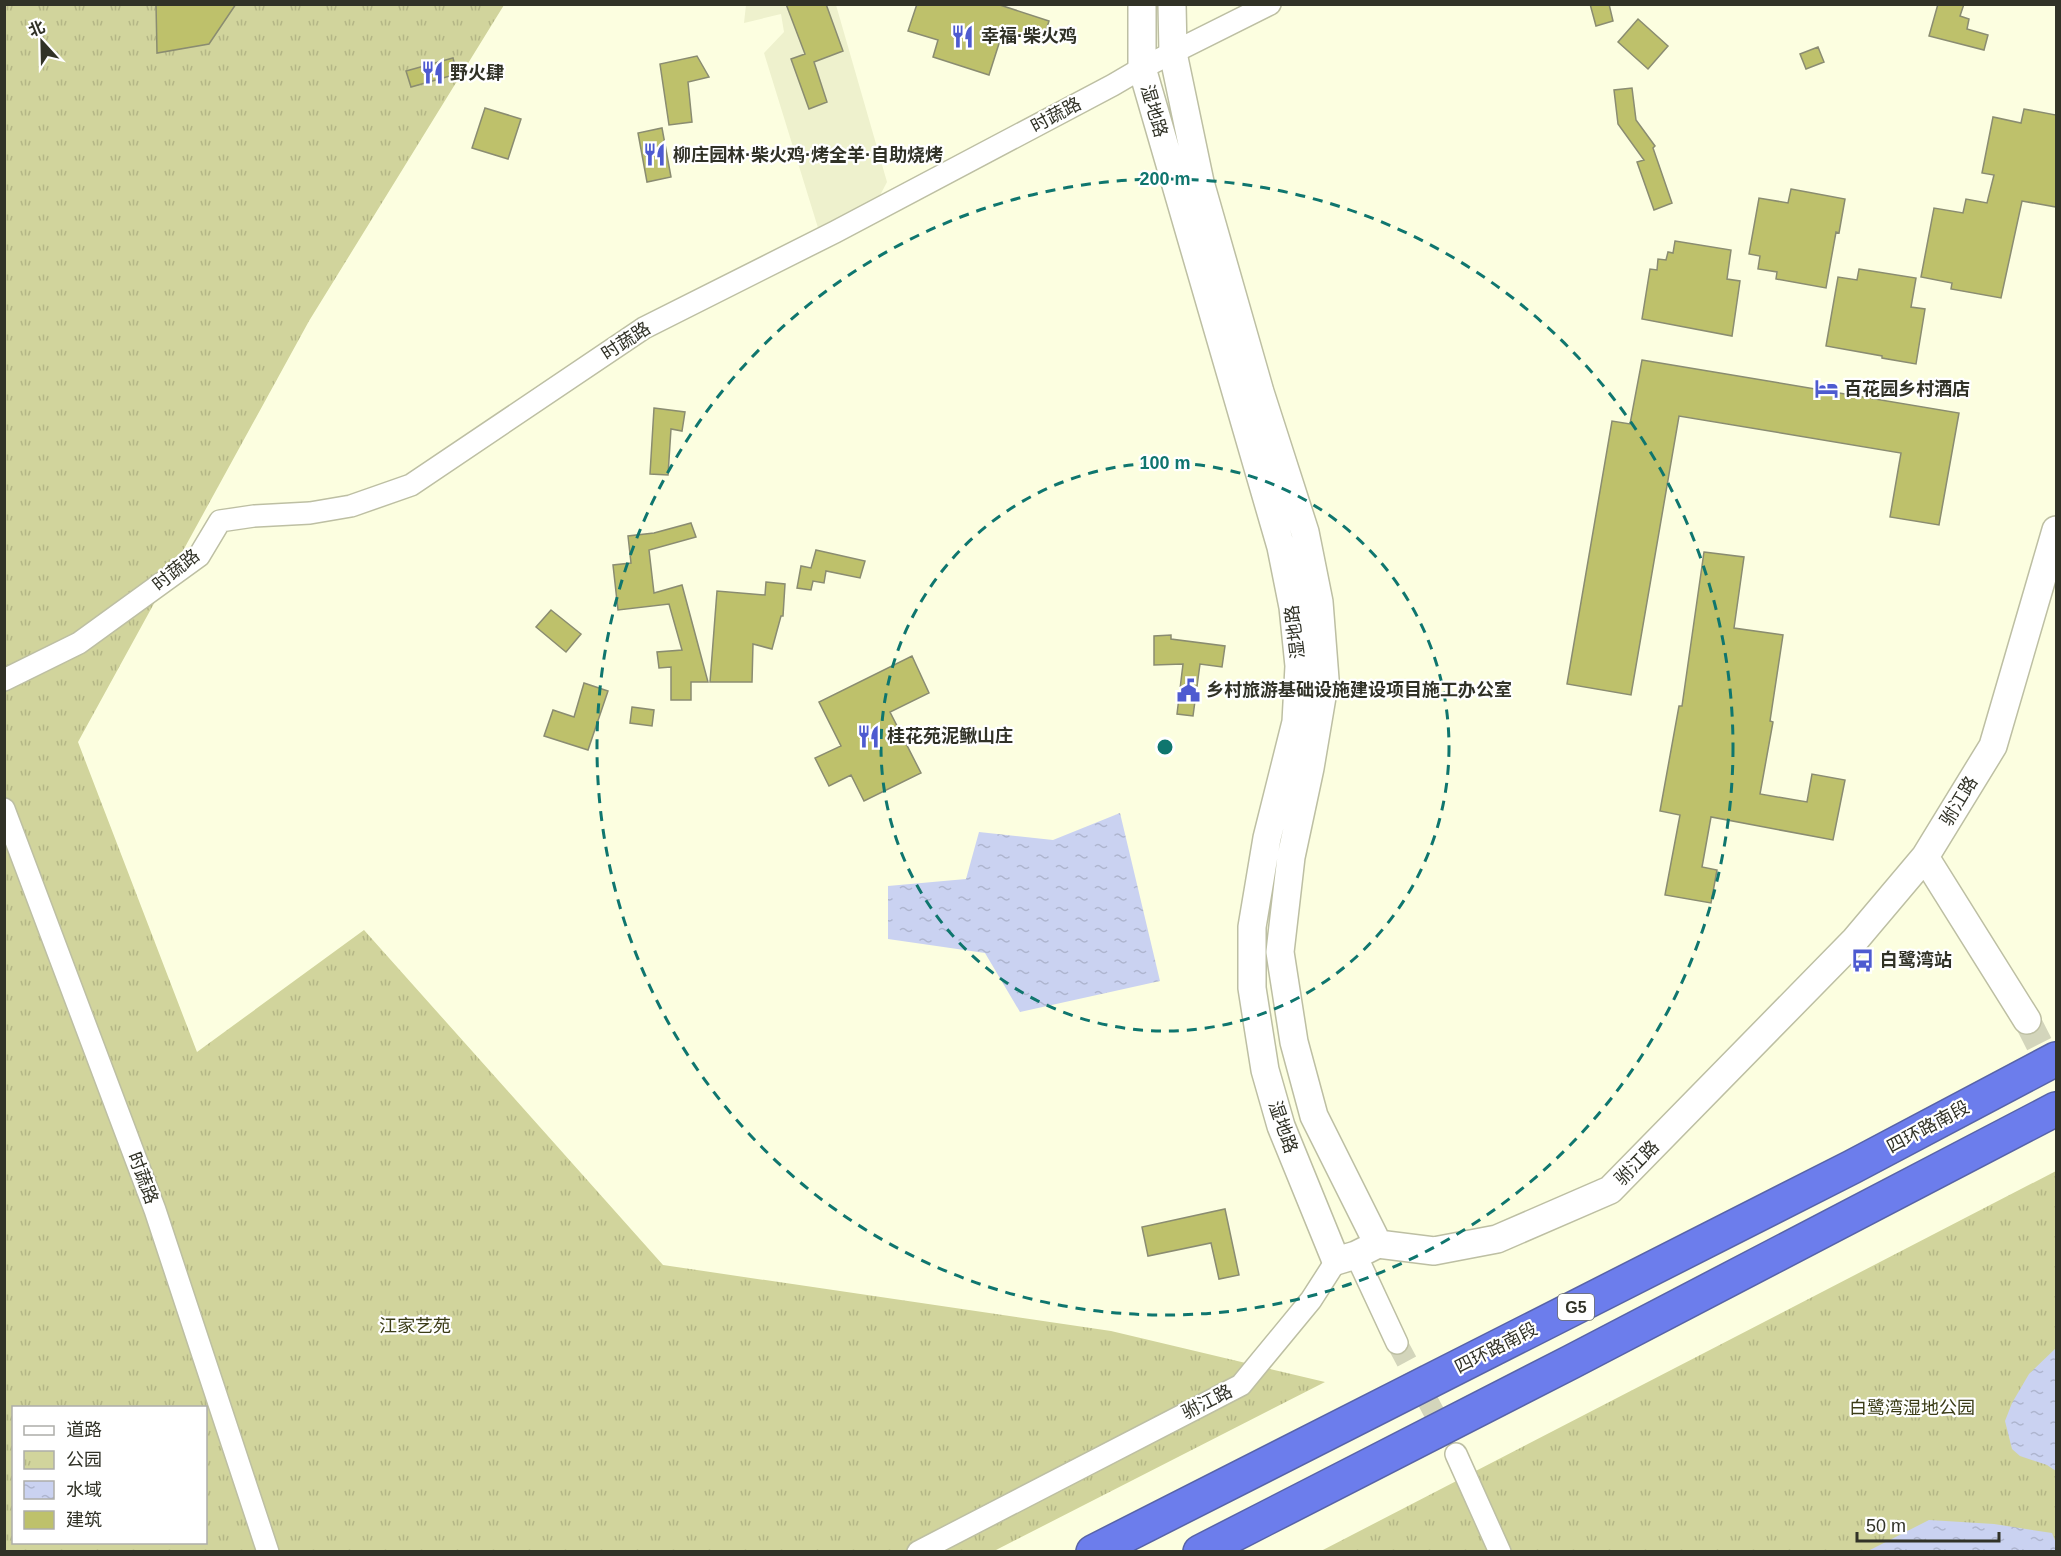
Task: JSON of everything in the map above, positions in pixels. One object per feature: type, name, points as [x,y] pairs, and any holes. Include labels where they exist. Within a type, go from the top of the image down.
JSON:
[{"type":"highway","name":"四环路南段","points":[[1093,1551],[1841,1172],[2056,1059]]},
{"type":"highway","name":"G5","points":[[1200,1551],[1561,1368],[2056,1109]]},
{"type":"street","name":"湿地路","points":[[1142,4],[1142,68],[1281,548],[1293,607],[1299,666],[1296,722],[1267,838],[1252,927],[1251,988],[1265,1070],[1281,1126],[1357,1253]]},
{"type":"street","name":"湿地路","points":[[1172,4],[1173,53],[1200,182],[1260,392],[1305,532],[1319,602],[1324,679],[1310,768],[1291,858],[1280,952],[1294,1042],[1314,1116],[1357,1253]]},
{"type":"street","name":"时蔬路","points":[[4,680],[79,643],[199,556],[220,521],[254,516],[310,513],[351,506],[411,485],[644,328],[835,232],[1142,68],[1270,4]]},
{"type":"street","name":"驸江路","points":[[918,1551],[1241,1385],[1311,1300],[1357,1253],[1434,1251],[1497,1239],[1610,1191],[1855,940],[1925,857],[1993,746],[2056,530]]},
{"type":"street","name":"时蔬路","points":[[4,808],[155,1210],[268,1551]]},
{"type":"street","points":[[1925,857],[2027,1020]]},
{"type":"street","points":[[1357,1253],[1397,1343]]},
{"type":"street","points":[[1456,1454],[1500,1551]]},
{"type":"shaded area","points":[[746,5],[836,5],[887,182],[874,207],[819,231],[764,53],[784,32],[781,14],[744,23]]},
{"type":"green space","name":"江家艺苑","points":[[5,5],[504,5],[309,321],[78,742],[197,1052],[364,930],[663,1265],[1111,1331],[1325,1382],[994,1551],[5,1552]]},
{"type":"green space","name":"白鹭湾湿地公园","points":[[2056,1171],[2056,1551],[1321,1551]]},
{"type":"water","points":[[1120,813],[1160,981],[1020,1012],[985,953],[888,939],[888,886],[966,879],[979,832],[1053,840]]},
{"type":"water","points":[[2056,1348],[2056,1471],[2047,1465],[2020,1456],[2012,1449],[2005,1421],[2012,1403],[2029,1374]]},
{"type":"water","points":[[1929,1520],[1994,1524],[2052,1533],[2056,1551],[1868,1551]]},
{"type":"building","points":[[156,4],[236,4],[209,44],[157,53]]},
{"type":"building","points":[[786,4],[826,4],[843,51],[814,62],[827,102],[809,109],[791,59],[805,54]]},
{"type":"building","name":"幸福·柴火鸡","points":[[917,4],[997,4],[1049,21],[1042,43],[1003,31],[989,75],[933,57],[938,40],[908,31]]},
{"type":"building","points":[[1590,4],[1609,4],[1613,21],[1596,26]]},
{"type":"building","points":[[1938,4],[1964,4],[1960,16],[1969,19],[1967,29],[1988,35],[1984,50],[1929,36]]},
{"type":"building","points":[[1638,19],[1668,46],[1648,69],[1618,42]]},
{"type":"building","points":[[1818,47],[1824,62],[1806,69],[1800,54]]},
{"type":"building","points":[[697,56],[709,77],[688,82],[692,122],[669,125],[660,64]]},
{"type":"building","name":"野火肆","points":[[453,58],[457,74],[411,87],[406,71]]},
{"type":"building","points":[[1632,88],[1636,120],[1655,146],[1653,148],[1672,203],[1654,210],[1637,162],[1644,160],[1618,124],[1614,90]]},
{"type":"building","points":[[485,108],[521,119],[508,159],[472,148]]},
{"type":"building","points":[[2024,109],[2056,115],[2056,207],[2022,201],[2001,298],[1951,289],[1952,283],[1921,277],[1934,208],[1963,213],[1966,199],[1987,203],[1994,175],[1982,173],[1993,117],[2021,123]]},
{"type":"building","name":"柳庄园林·柴火鸡·烤全羊·自助烧烤","points":[[662,128],[671,177],[647,182],[638,133]]},
{"type":"building","points":[[1791,189],[1845,199],[1839,233],[1836,232],[1826,288],[1776,279],[1777,272],[1758,269],[1760,256],[1749,254],[1759,198],[1788,203]]},
{"type":"building","points":[[1675,241],[1731,250],[1727,279],[1740,281],[1732,336],[1642,319],[1650,269],[1657,270],[1658,259],[1666,260],[1668,252],[1673,253]]},
{"type":"building","points":[[1859,269],[1916,278],[1911,307],[1925,309],[1916,364],[1826,346],[1838,277],[1857,280]]},
{"type":"building","points":[[1642,360],[1959,413],[1939,525],[1890,517],[1901,453],[1679,416],[1631,695],[1567,684],[1612,421],[1630,424]]},
{"type":"building","points":[[654,408],[685,412],[682,431],[671,429],[668,475],[650,474]]},
{"type":"building","points":[[691,523],[696,537],[649,550],[654,593],[682,585],[708,682],[691,682],[691,700],[671,700],[671,667],[659,668],[657,652],[682,650],[669,604],[618,610],[613,565],[631,563],[628,536],[654,533]]},
{"type":"building","points":[[816,550],[865,561],[860,578],[826,571],[824,583],[813,581],[811,590],[797,588],[801,566],[811,568]]},
{"type":"building","points":[[1704,552],[1744,557],[1734,628],[1783,635],[1770,721],[1773,722],[1760,794],[1807,802],[1812,774],[1845,780],[1833,840],[1711,817],[1702,867],[1717,870],[1711,903],[1665,895],[1680,815],[1660,811],[1679,706],[1682,706]]},
{"type":"building","points":[[766,582],[785,584],[783,616],[781,616],[772,649],[753,644],[752,682],[710,682],[717,591],[765,595]]},
{"type":"building","points":[[551,610],[581,634],[566,652],[536,627]]},
{"type":"building","name":"乡村旅游基础设施建设项目施工办公室","points":[[1171,635],[1171,639],[1225,646],[1222,667],[1200,664],[1193,716],[1177,714],[1183,664],[1154,665],[1154,636]]},
{"type":"building","name":"桂花苑泥鳅山庄","points":[[912,656],[929,693],[890,712],[921,773],[864,801],[851,775],[829,786],[815,758],[841,746],[819,702]]},
{"type":"building","points":[[584,683],[608,691],[588,750],[544,736],[553,710],[574,717]]},
{"type":"building","points":[[632,707],[654,710],[652,726],[630,723]]},
{"type":"building","points":[[1225,1209],[1239,1275],[1219,1279],[1211,1243],[1148,1256],[1142,1227]]},
{"type":"tunnel","points":[[2027,1020],[2056,1077]]},
{"type":"tunnel","points":[[1397,1343],[1456,1454]]},
{"type":"place","name":"幸福·柴火鸡","points":[[963,36]]},
{"type":"place","name":"野火肆","points":[[432,73]]},
{"type":"place","name":"柳庄园林·柴火鸡·烤全羊·自助烧烤","points":[[655,155]]},
{"type":"place","name":"百花园乡村酒店","points":[[1826,389]]},
{"type":"place","name":"乡村旅游基础设施建设项目施工办公室","points":[[1188,690]]},
{"type":"place","name":"桂花苑泥鳅山庄","points":[[869,736]]},
{"type":"place","name":"白鹭湾站","points":[[1862,960]]}]
